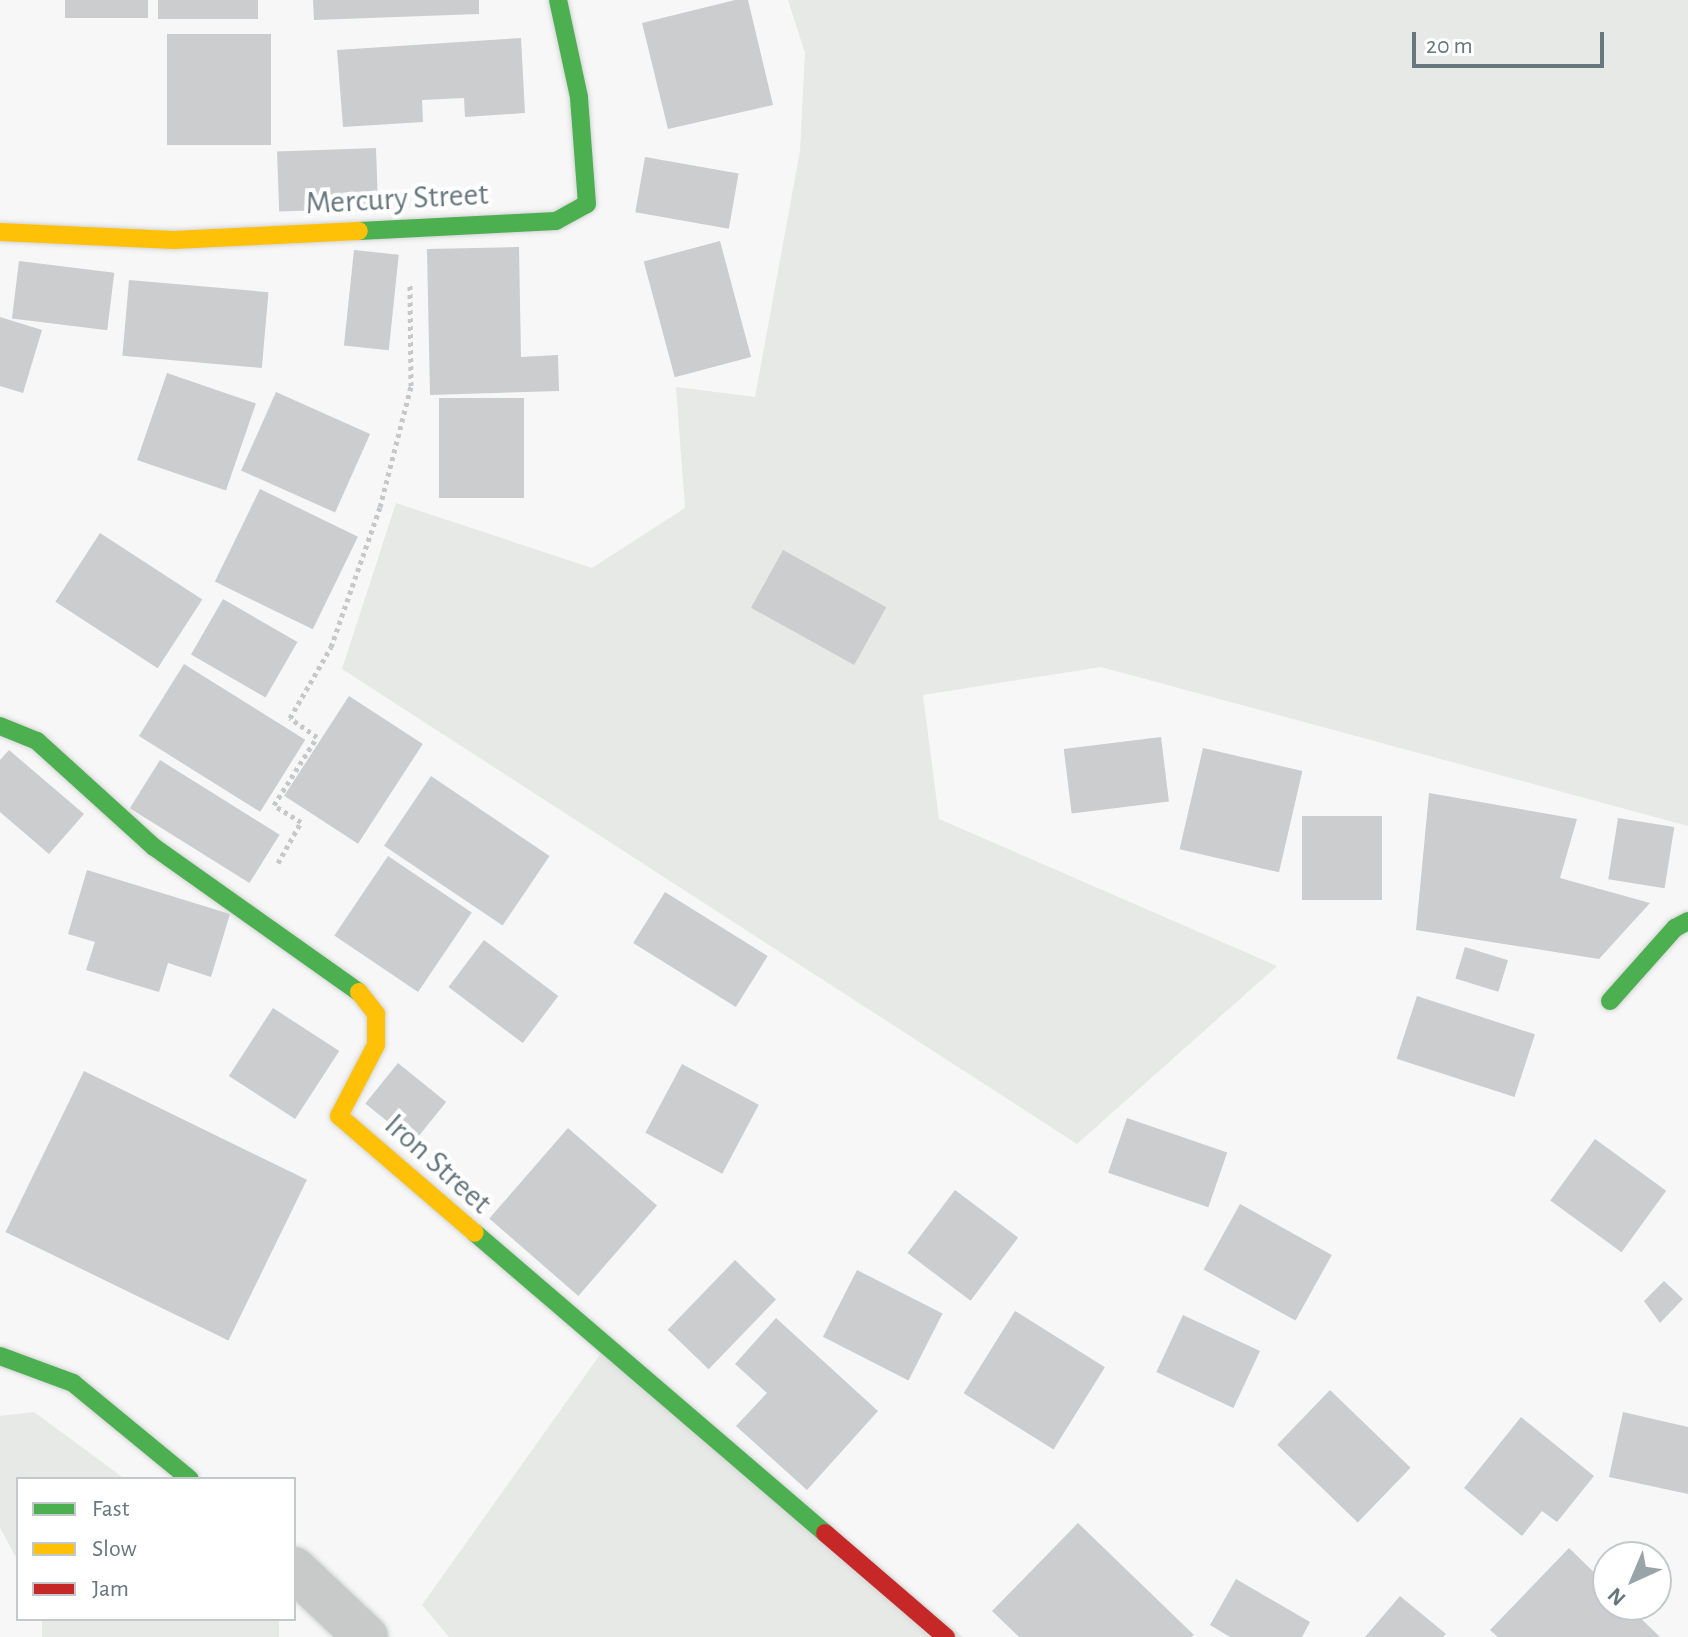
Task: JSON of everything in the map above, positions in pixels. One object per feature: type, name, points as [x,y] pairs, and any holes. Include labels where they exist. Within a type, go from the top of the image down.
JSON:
[{"type":"street","name":"Mercury Street","points":[[0,232],[174,240],[556,221],[587,204],[579,97],[558,0]]},
{"type":"street","name":"Iron Street","points":[[0,726],[37,741],[154,847],[353,984],[376,1014],[376,1045],[339,1116],[946,1637]]},
{"type":"street","points":[[1610,1001],[1675,928],[1688,921]]},
{"type":"street","points":[[0,1356],[73,1383],[188,1477]]},
{"type":"street","points":[[296,1571],[366,1637]]},
{"type":"path","points":[[274,871],[301,822],[274,805],[317,737],[290,718],[331,647],[380,507],[411,386],[410,229]]},
{"type":"shaded area","points":[[788,0],[1688,0],[1688,826],[1101,667],[923,695],[939,819],[1277,966],[1077,1144],[342,669],[396,503],[592,568],[685,508],[676,387],[755,397],[800,151],[805,53]]},
{"type":"shaded area","points":[[609,1342],[963,1637],[449,1637],[422,1605]]},
{"type":"shaded area","points":[[34,1412],[122,1477],[16,1477],[16,1557],[0,1528],[0,1416]]},
{"type":"shaded area","points":[[42,1621],[279,1621],[279,1637],[42,1637]]},
{"type":"building","points":[[65,0],[148,0],[148,18],[65,18]]},
{"type":"building","points":[[158,0],[258,0],[258,19],[158,19]]},
{"type":"building","points":[[313,0],[479,0],[479,14],[314,20]]},
{"type":"building","points":[[735,0],[748,0],[773,105],[668,129],[642,23]]},
{"type":"building","points":[[167,34],[271,34],[271,145],[167,145]]},
{"type":"building","points":[[521,38],[525,113],[465,117],[464,98],[422,100],[423,122],[343,127],[337,50]]},
{"type":"building","points":[[376,148],[378,208],[279,211],[277,151]]},
{"type":"building","points":[[645,157],[739,173],[729,229],[635,212]]},
{"type":"building","points":[[720,241],[751,357],[675,377],[644,261]]},
{"type":"building","points":[[519,247],[521,357],[558,355],[559,391],[430,395],[427,249]]},
{"type":"building","points":[[354,250],[399,255],[389,350],[344,345]]},
{"type":"building","points":[[19,261],[114,273],[107,330],[12,319]]},
{"type":"building","points":[[129,280],[268,292],[262,368],[122,356]]},
{"type":"building","points":[[0,317],[42,330],[23,393],[0,386]]},
{"type":"building","points":[[167,373],[256,404],[226,491],[137,460]]},
{"type":"building","points":[[276,392],[370,434],[335,512],[241,471]]},
{"type":"building","points":[[439,398],[524,398],[524,498],[439,498]]},
{"type":"building","points":[[260,489],[358,537],[313,629],[215,582]]},
{"type":"building","points":[[100,533],[202,599],[158,668],[55,602]]},
{"type":"building","points":[[783,550],[886,607],[854,665],[751,608]]},
{"type":"building","points":[[223,599],[297,642],[265,697],[191,654]]},
{"type":"building","points":[[184,664],[305,740],[260,812],[139,736]]},
{"type":"building","points":[[349,696],[423,744],[358,844],[284,796]]},
{"type":"building","points":[[1161,737],[1169,802],[1072,813],[1064,749]]},
{"type":"building","points":[[1203,748],[1302,771],[1279,872],[1180,849]]},
{"type":"building","points":[[9,750],[84,814],[49,854],[0,812],[0,760]]},
{"type":"building","points":[[160,760],[280,835],[249,883],[130,808]]},
{"type":"building","points":[[431,776],[550,856],[503,926],[384,846]]},
{"type":"building","points":[[1429,793],[1577,819],[1560,878],[1650,903],[1599,959],[1416,930]]},
{"type":"building","points":[[1302,816],[1382,816],[1382,900],[1302,900]]},
{"type":"building","points":[[1618,818],[1674,827],[1665,888],[1608,879]]},
{"type":"building","points":[[388,856],[472,912],[418,992],[334,936]]},
{"type":"building","points":[[87,870],[230,914],[211,977],[168,963],[159,992],[86,970],[95,942],[68,934]]},
{"type":"building","points":[[665,892],[768,956],[736,1007],[633,943]]},
{"type":"building","points":[[484,940],[558,996],[523,1043],[448,987]]},
{"type":"building","points":[[1465,947],[1508,960],[1498,992],[1455,979]]},
{"type":"building","points":[[1417,996],[1535,1034],[1515,1097],[1397,1059]]},
{"type":"building","points":[[273,1008],[339,1051],[295,1119],[229,1076]]},
{"type":"building","points":[[398,1063],[446,1102],[413,1142],[365,1103]]},
{"type":"building","points":[[682,1064],[759,1105],[722,1174],[645,1133]]},
{"type":"building","points":[[84,1071],[307,1180],[228,1341],[6,1232]]},
{"type":"building","points":[[1127,1118],[1227,1153],[1208,1207],[1108,1173]]},
{"type":"building","points":[[568,1128],[657,1205],[578,1296],[489,1219]]},
{"type":"building","points":[[1595,1139],[1666,1191],[1622,1252],[1550,1200]]},
{"type":"building","points":[[955,1190],[1018,1238],[971,1301],[907,1253]]},
{"type":"building","points":[[1240,1204],[1332,1255],[1295,1321],[1204,1270]]},
{"type":"building","points":[[735,1260],[776,1300],[709,1369],[668,1330]]},
{"type":"building","points":[[857,1270],[943,1314],[908,1380],[823,1337]]},
{"type":"building","points":[[1664,1281],[1683,1299],[1660,1323],[1644,1301]]},
{"type":"building","points":[[1015,1311],[1105,1367],[1053,1449],[964,1393]]},
{"type":"building","points":[[1183,1315],[1260,1351],[1233,1408],[1156,1372]]},
{"type":"building","points":[[776,1318],[878,1411],[807,1490],[736,1426],[767,1393],[735,1364]]},
{"type":"building","points":[[1330,1390],[1411,1468],[1358,1522],[1277,1445]]},
{"type":"building","points":[[1623,1412],[1688,1427],[1688,1494],[1609,1477]]},
{"type":"building","points":[[1521,1417],[1594,1476],[1557,1522],[1542,1511],[1522,1536],[1464,1488]]},
{"type":"building","points":[[1078,1523],[1194,1635],[1019,1637],[992,1611]]},
{"type":"building","points":[[1569,1548],[1592,1570],[1592,1621],[1644,1621],[1660,1637],[1498,1637],[1490,1630]]},
{"type":"building","points":[[1236,1579],[1310,1622],[1302,1637],[1230,1637],[1210,1625]]},
{"type":"building","points":[[1400,1596],[1446,1634],[1443,1637],[1365,1637]]},
{"type":"traffic: fast","points":[[359,231],[556,221],[587,204],[579,97],[558,0]]},
{"type":"traffic: fast","points":[[0,726],[37,741],[154,847],[359,992]]},
{"type":"traffic: fast","points":[[1610,1001],[1675,928],[1688,921]]},
{"type":"traffic: fast","points":[[475,1233],[825,1533]]},
{"type":"traffic: fast","points":[[0,1356],[73,1383],[188,1477]]},
{"type":"traffic: slow","points":[[0,232],[174,240],[359,231]]},
{"type":"traffic: slow","points":[[359,992],[376,1014],[376,1045],[339,1116],[475,1233]]},
{"type":"traffic: jam","points":[[825,1533],[946,1637]]}]
